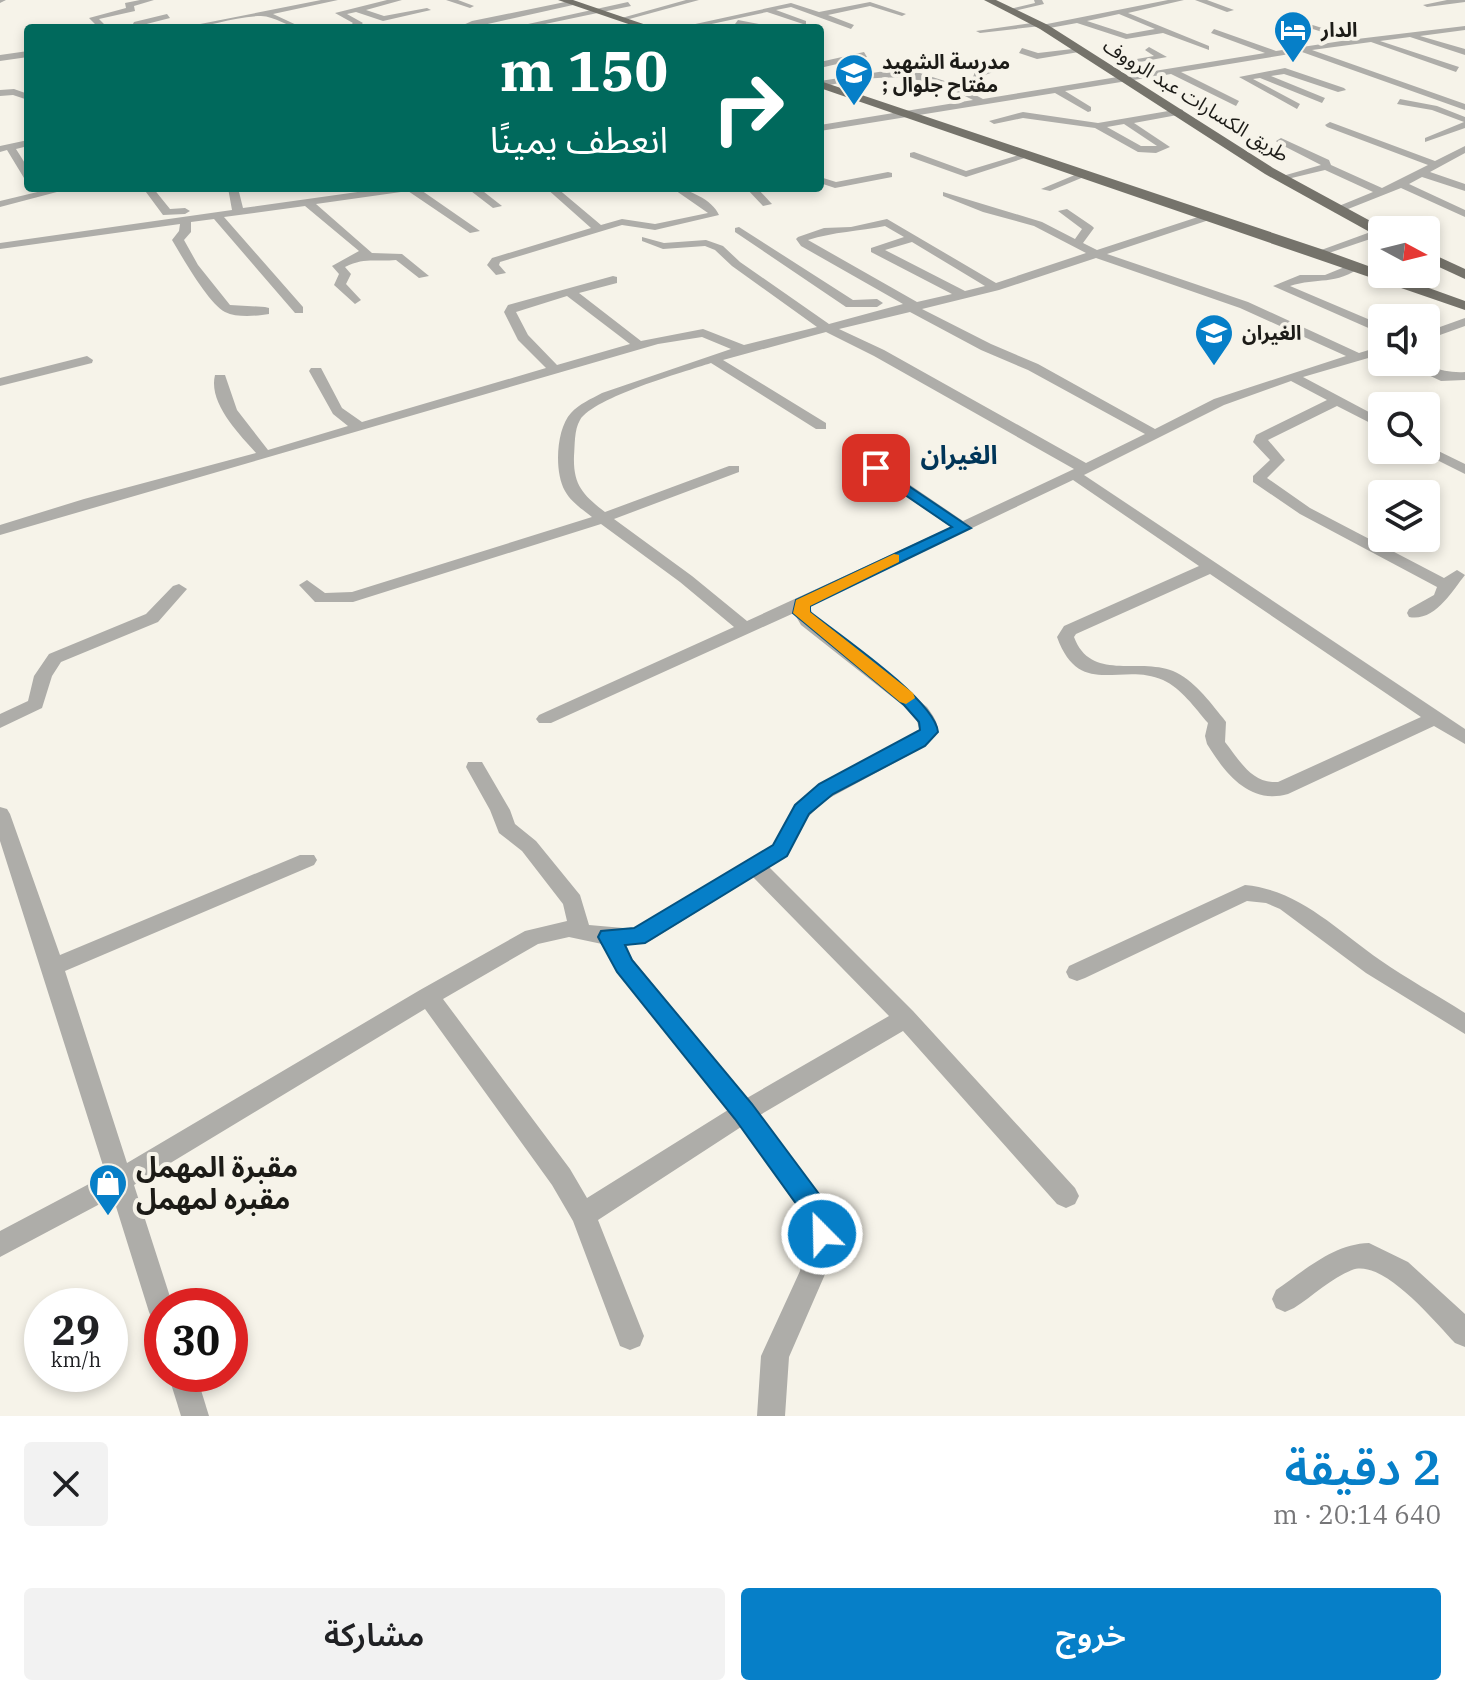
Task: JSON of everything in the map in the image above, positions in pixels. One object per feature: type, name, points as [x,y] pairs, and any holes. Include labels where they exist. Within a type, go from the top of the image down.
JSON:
[{"type":"main road","name":"طريق الكسارات عبد الرووف","points":[[989,0],[1038,21],[1283,179],[1368,225]]},
{"type":"main road","points":[[567,1],[638,24]]},
{"type":"main road","points":[[824,85],[1319,253],[1465,306]]},
{"type":"main road","points":[[1440,262],[1465,275]]},
{"type":"street","points":[[99,24],[92,19],[130,10],[128,5],[150,0]]},
{"type":"street","points":[[289,0],[305,5]]},
{"type":"street","points":[[206,24],[334,0]]},
{"type":"street","points":[[339,13],[398,0]]},
{"type":"street","points":[[425,0],[432,1]]},
{"type":"street","points":[[450,0],[470,6]]},
{"type":"street","points":[[648,0],[670,7]]},
{"type":"street","points":[[622,19],[695,0]]},
{"type":"street","points":[[1010,10],[1040,4],[1038,0]]},
{"type":"street","points":[[1199,0],[1230,10]]},
{"type":"street","points":[[1427,5],[1465,0]]},
{"type":"street","points":[[470,24],[567,1]]},
{"type":"street","points":[[980,31],[1038,21],[1076,20],[1166,1],[1180,3]]},
{"type":"street","points":[[319,3],[357,24]]},
{"type":"street","points":[[702,24],[728,23],[768,10],[811,3]]},
{"type":"street","points":[[534,24],[628,4]]},
{"type":"street","points":[[819,14],[870,4],[902,14]]},
{"type":"street","points":[[797,5],[851,27]]},
{"type":"street","points":[[357,9],[383,19],[427,10]]},
{"type":"street","points":[[1055,14],[1080,9]]},
{"type":"street","points":[[768,10],[803,23]]},
{"type":"street","points":[[1117,11],[1206,48]]},
{"type":"street","points":[[265,13],[290,24]]},
{"type":"street","points":[[137,24],[167,16]]},
{"type":"street","points":[[1287,18],[1456,69]]},
{"type":"street","points":[[1076,20],[1126,37],[1165,30]]},
{"type":"street","points":[[1278,26],[1340,44]]},
{"type":"street","points":[[824,127],[1364,40],[1464,28]]},
{"type":"street","points":[[1214,31],[1276,55]]},
{"type":"street","points":[[1409,35],[1465,52]]},
{"type":"street","points":[[1389,37],[1465,61]]},
{"type":"street","points":[[1118,63],[1163,57],[1149,50]]},
{"type":"street","points":[[1302,50],[1464,117]]},
{"type":"street","points":[[1022,51],[1037,56],[1081,51]]},
{"type":"street","points":[[0,58],[24,55]]},
{"type":"street","points":[[824,64],[864,55]]},
{"type":"street","points":[[1248,59],[1341,90]]},
{"type":"street","points":[[1143,60],[1236,103]]},
{"type":"street","points":[[1214,65],[1297,106]]},
{"type":"street","points":[[955,87],[996,68]]},
{"type":"street","points":[[1244,78],[1281,70]]},
{"type":"street","points":[[824,83],[897,71],[955,87],[981,101]]},
{"type":"street","points":[[1260,75],[1322,100]]},
{"type":"street","points":[[1057,90],[1088,109]]},
{"type":"street","points":[[0,93],[14,92],[24,96]]},
{"type":"street","points":[[1400,102],[1464,117]]},
{"type":"street","points":[[994,121],[1023,115],[1098,126],[1180,112]]},
{"type":"street","points":[[1428,140],[1464,117]]},
{"type":"street","points":[[1098,126],[1138,150],[1153,151],[1165,147],[1125,121]]},
{"type":"street","points":[[1330,125],[1436,165]]},
{"type":"street","points":[[1281,141],[1325,162],[1326,167]]},
{"type":"street","points":[[5,148],[24,171]]},
{"type":"street","points":[[1338,210],[1401,184],[1463,151]]},
{"type":"street","points":[[914,155],[956,173],[966,174],[1029,155]]},
{"type":"street","points":[[1283,179],[1326,167],[1382,192]]},
{"type":"street","points":[[1422,173],[1463,186]]},
{"type":"street","points":[[1046,189],[1086,174]]},
{"type":"street","points":[[824,181],[835,185],[888,175]]},
{"type":"street","points":[[1401,184],[1465,214]]},
{"type":"street","points":[[0,204],[50,192]]},
{"type":"street","points":[[151,192],[167,213],[194,211],[178,240],[185,255],[226,308],[265,311]]},
{"type":"street","points":[[234,192],[238,211]]},
{"type":"street","points":[[0,246],[381,192]]},
{"type":"street","points":[[416,192],[474,231]]},
{"type":"street","points":[[478,192],[497,206]]},
{"type":"street","points":[[556,192],[597,227]]},
{"type":"street","points":[[500,273],[493,265],[496,260],[597,227],[629,222],[655,227],[714,215],[713,211],[683,192]]},
{"type":"street","points":[[755,192],[767,204]]},
{"type":"street","points":[[947,194],[987,210],[1038,224],[1096,254],[1244,305],[1356,356]]},
{"type":"street","points":[[307,202],[365,249],[365,255]]},
{"type":"street","points":[[1071,207],[1063,213],[1088,228],[1077,244]]},
{"type":"street","points":[[216,215],[299,310]]},
{"type":"street","points":[[739,230],[852,306],[907,303],[995,287],[1211,216]]},
{"type":"street","points":[[995,287],[914,237],[883,222],[851,230],[824,231],[802,239],[805,244],[986,347],[1033,367],[1154,434]]},
{"type":"street","points":[[1319,253],[1368,236]]},
{"type":"street","points":[[914,237],[875,250],[962,294]]},
{"type":"street","points":[[646,239],[663,246],[706,243],[719,248],[736,264],[825,327],[879,353],[1079,471],[1209,568],[1465,738]]},
{"type":"street","points":[[355,300],[340,285],[345,274],[338,266],[365,255],[400,257],[423,276]]},
{"type":"street","points":[[1356,266],[1327,279],[1300,279],[1279,286],[1368,324]]},
{"type":"street","points":[[556,371],[522,337],[510,312],[519,305],[613,280]]},
{"type":"street","points":[[568,291],[639,345]]},
{"type":"street","points":[[746,629],[686,579],[603,518],[568,486],[565,476],[575,416],[594,403],[626,389],[713,359],[907,303]]},
{"type":"street","points":[[1440,331],[1465,322]]},
{"type":"street","points":[[0,530],[639,345],[703,333],[743,349]]},
{"type":"street","points":[[545,719],[963,528],[1219,402],[1368,353]]},
{"type":"street","points":[[713,359],[821,426]]},
{"type":"street","points":[[0,382],[87,360]]},
{"type":"street","points":[[316,371],[333,408],[350,424],[361,427]]},
{"type":"street","points":[[1292,376],[1368,418]]},
{"type":"street","points":[[1440,376],[1465,376]]},
{"type":"street","points":[[220,378],[225,403],[237,424],[265,455]]},
{"type":"street","points":[[1336,401],[1261,438],[1260,442],[1278,460],[1258,479],[1305,511],[1458,578],[1441,598],[1415,613]]},
{"type":"street","points":[[855,454],[963,528]]},
{"type":"street","points":[[1440,457],[1465,470]]},
{"type":"street","points":[[307,585],[321,598],[353,597],[603,518],[734,469]]},
{"type":"street","points":[[1209,568],[1070,630],[1065,637],[1067,645],[1095,669],[1154,672],[1174,678],[1217,722],[1216,744],[1247,782],[1263,790],[1281,789],[1436,718]]},
{"type":"street","points":[[0,722],[36,704],[43,676],[55,658],[152,618],[179,589]]},
{"type":"street","points":[[0,1245],[121,1180],[428,996],[544,932],[569,929],[609,937],[638,937],[780,851],[802,810],[826,789],[919,741],[929,732],[928,721],[910,701],[807,621],[802,613],[802,603]]},
{"type":"street","points":[[475,767],[500,810],[506,828],[529,846],[573,901],[580,932]]},
{"type":"street","points":[[0,814],[53,967],[155,1288]]},
{"type":"street","points":[[53,967],[307,860]]},
{"type":"street","points":[[755,866],[905,1018],[1066,1196]]},
{"type":"street","points":[[1077,972],[1245,893],[1256,893],[1287,903],[1374,967],[1465,1025]]},
{"type":"street","points":[[609,937],[625,966],[744,1112],[822,1220],[813,1272],[775,1356],[771,1416]]},
{"type":"street","points":[[428,996],[530,1132],[583,1215],[630,1336]]},
{"type":"street","points":[[583,1215],[744,1112],[905,1018]]},
{"type":"street","points":[[1285,1299],[1352,1256],[1365,1255],[1392,1265],[1465,1333]]},
{"type":"street","points":[[188,1392],[195,1416]]},
{"type":"slow traffic","points":[[894,558],[802,603],[801,607],[807,621],[906,698]]},
{"type":"place","name":"الدار","points":[[1293,64]]},
{"type":"place","name":"مدرسة الشهيد ; مفتاح جلوال","points":[[854,107]]},
{"type":"place","name":"الغيران","points":[[1214,367]]},
{"type":"place","name":"مقبرة المهمل مقبره لمهمل","points":[[108,1217]]},
{"type":"district","name":"الغيران","points":[[959,455]]},
{"type":"route","points":[[822,1234],[822,1220],[816,1210],[744,1112],[625,966],[609,937],[638,937],[780,851],[791,836],[797,816],[826,789],[919,741],[929,732],[928,721],[921,711],[807,621],[802,613],[802,603],[963,528],[876,468]]}]
